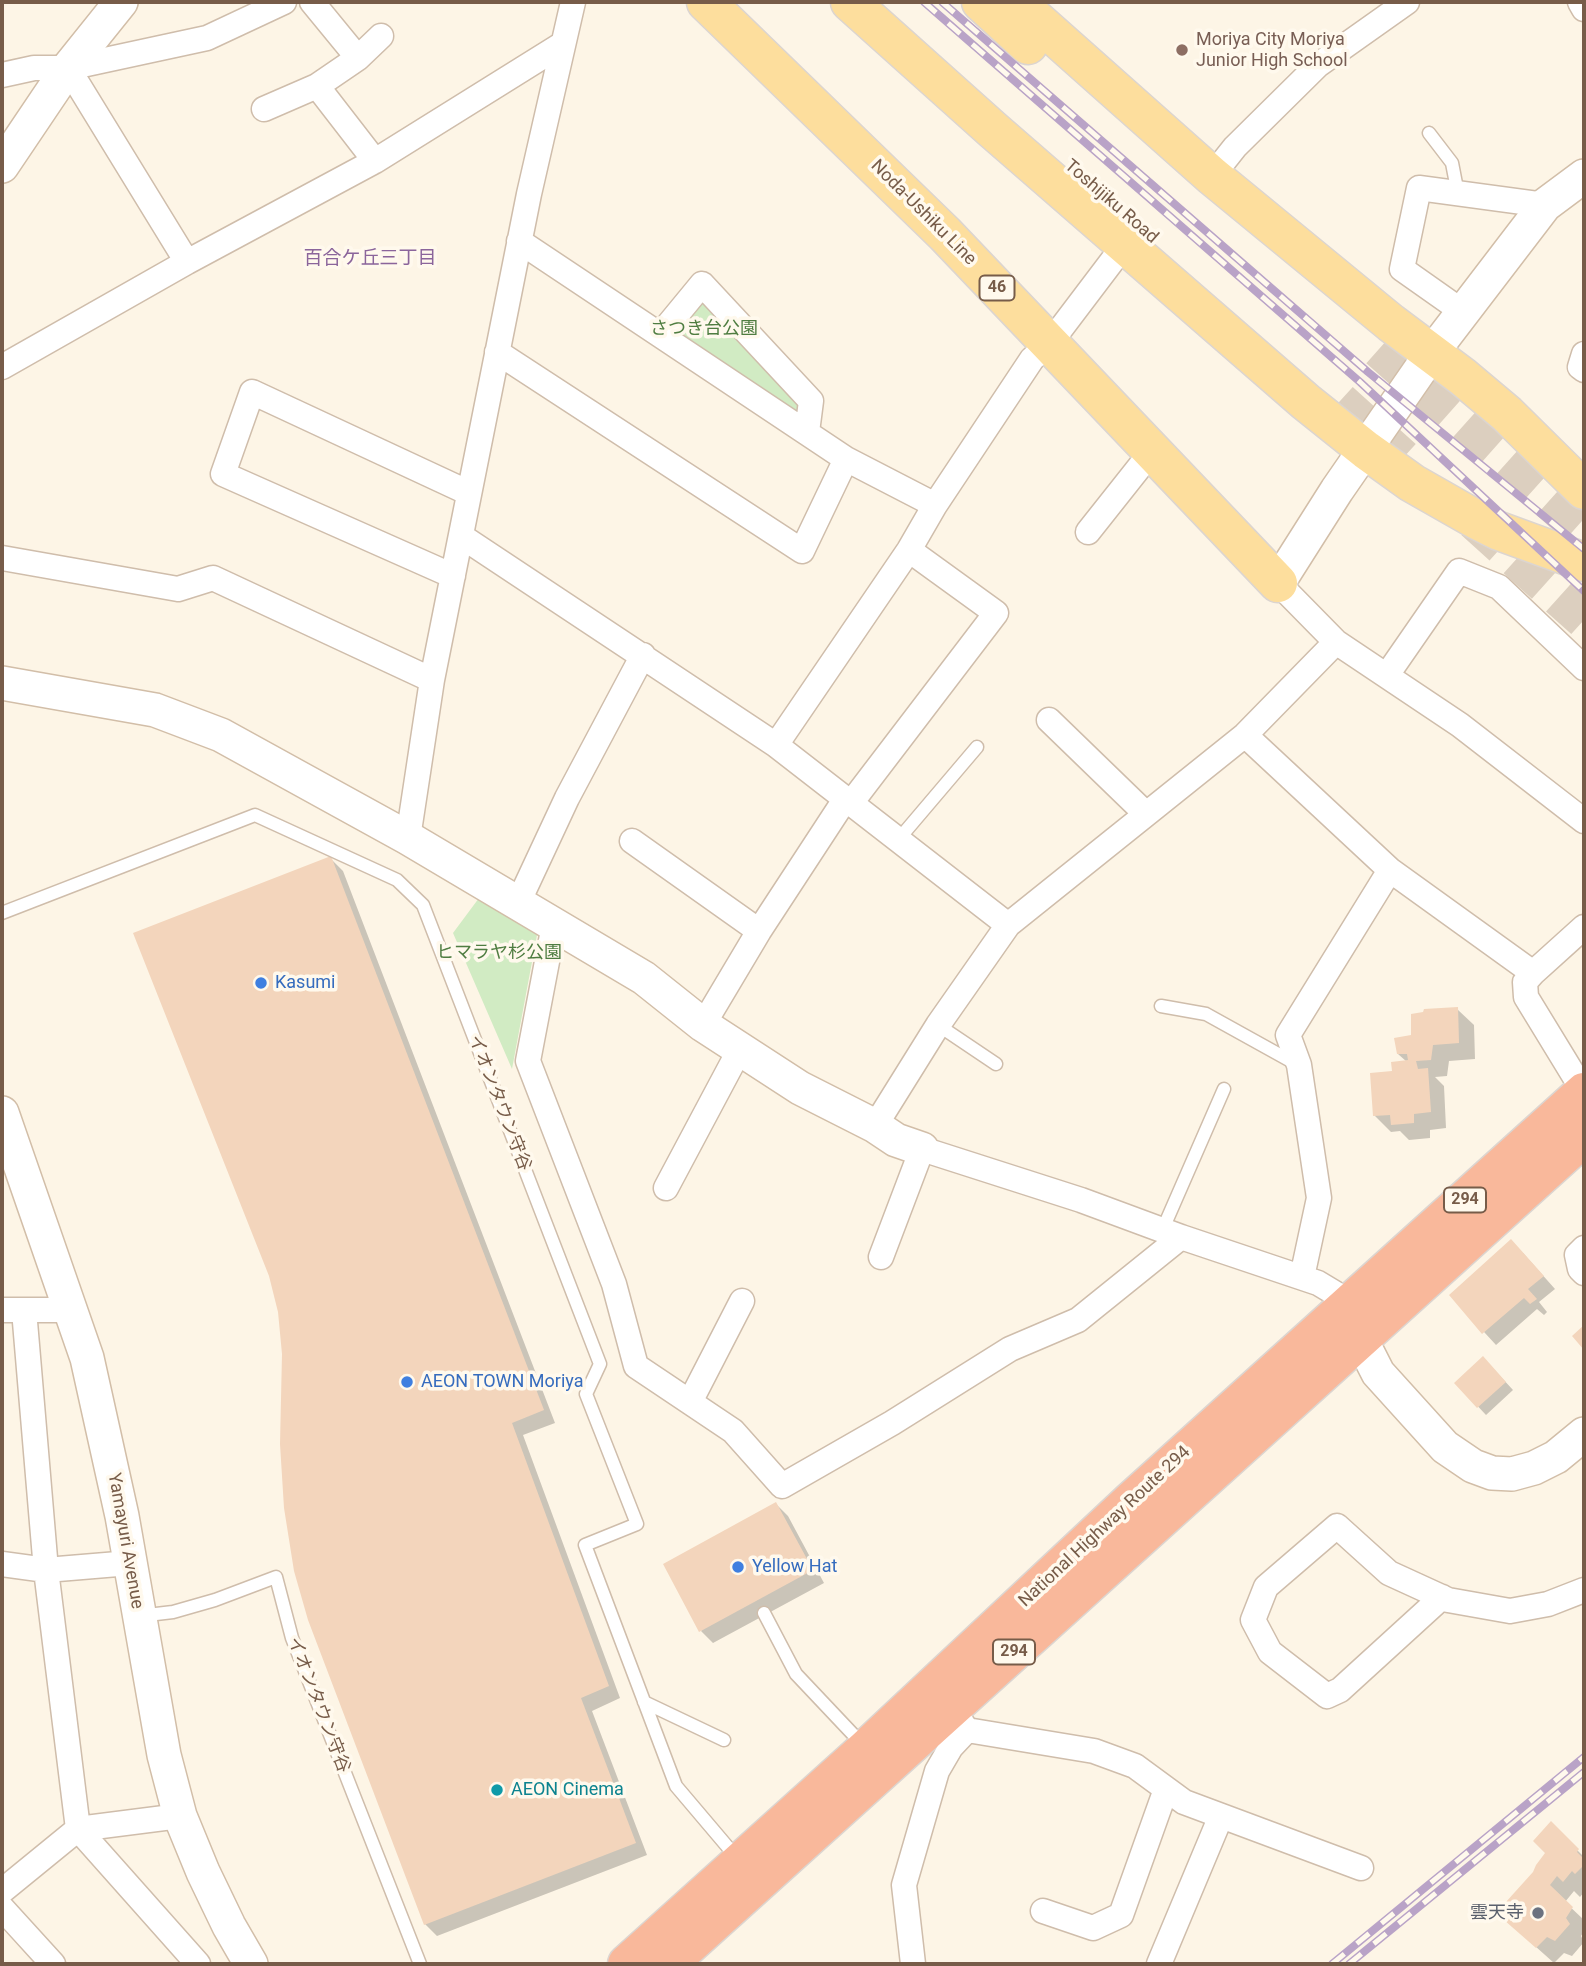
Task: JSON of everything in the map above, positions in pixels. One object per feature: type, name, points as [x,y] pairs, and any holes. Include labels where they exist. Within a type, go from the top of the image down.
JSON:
[{"type":"highway","name":"National Highway Route 294","points":[[668,1964],[951,1708],[1353,1325],[1584,1092]]},
{"type":"highway","name":"National Highway Route 294","points":[[1353,1325],[1584,1137]]},
{"type":"highway","name":"National Highway Route 294","points":[[627,1964],[866,1749],[951,1708]]},
{"type":"main road","name":"Noda-Ushiku Line","points":[[706,2],[945,234],[1278,583]]},
{"type":"main road","points":[[850,2],[1306,402],[1366,450],[1412,482],[1477,520],[1499,531],[1584,562]]},
{"type":"main road","name":"Toshijiku Road","points":[[883,2],[1008,114],[1340,401]]},
{"type":"main road","points":[[981,2],[1379,349]]},
{"type":"main road","points":[[1016,2],[1212,176],[1507,414],[1584,490]]},
{"type":"street","points":[[2,166],[68,68],[121,2]]},
{"type":"street","points":[[2,75],[34,68],[68,68],[207,38],[284,2]]},
{"type":"street","points":[[313,2],[358,58]]},
{"type":"street","points":[[408,838],[432,680],[519,241],[561,45],[573,2]]},
{"type":"street","points":[[1212,176],[1235,147],[1318,65],[1407,2]]},
{"type":"street","points":[[1580,2],[1584,9]]},
{"type":"street","points":[[264,109],[317,86],[358,58],[381,36]]},
{"type":"street","points":[[2,367],[187,262],[375,161],[561,45]]},
{"type":"street","points":[[68,68],[187,262]]},
{"type":"street","points":[[317,86],[375,161]]},
{"type":"street","points":[[1584,176],[1545,205],[1463,312],[1366,450],[1278,583],[1336,642],[1460,725],[1584,821]]},
{"type":"street","points":[[1463,312],[1402,269],[1419,188],[1545,205]]},
{"type":"street","points":[[519,241],[846,458],[935,506]]},
{"type":"street","points":[[776,745],[909,550],[1032,359],[1050,343],[1125,244]]},
{"type":"street","points":[[660,335],[702,284],[811,401],[807,432]]},
{"type":"street","points":[[497,352],[802,551],[846,458]]},
{"type":"street","points":[[1584,354],[1580,367],[1584,370]]},
{"type":"street","points":[[453,576],[223,474],[252,392],[469,494]]},
{"type":"street","points":[[1088,532],[1153,450]]},
{"type":"street","points":[[461,536],[776,745],[1007,925]]},
{"type":"street","points":[[703,1025],[759,932],[849,801],[996,613],[909,550]]},
{"type":"street","points":[[2,558],[178,589],[213,578],[432,680]]},
{"type":"street","points":[[1387,675],[1459,571],[1499,587],[1584,668]]},
{"type":"street","points":[[875,1126],[938,1025],[1007,925],[1245,735],[1336,642]]},
{"type":"street","points":[[518,903],[567,798],[643,655]]},
{"type":"street","points":[[2,683],[155,710],[221,735],[408,838],[644,978],[703,1025],[800,1088],[875,1126],[895,1140],[1081,1200],[1172,1234],[1302,1277],[1338,1295],[1378,1373],[1445,1447],[1473,1466],[1492,1473],[1512,1474],[1534,1468],[1556,1457],[1584,1434]]},
{"type":"street","points":[[1049,720],[1145,813]]},
{"type":"street","points":[[1245,735],[1390,870],[1533,972]]},
{"type":"street","points":[[632,841],[759,932]]},
{"type":"street","points":[[1302,1277],[1320,1199],[1299,1065],[1288,1035],[1390,870]]},
{"type":"street","points":[[554,925],[528,1061],[614,1283],[636,1366],[733,1431],[782,1486],[892,1423],[1010,1349],[1078,1320],[1172,1234]]},
{"type":"street","points":[[1584,927],[1525,982],[1526,997],[1584,1092]]},
{"type":"street","points":[[666,1188],[740,1049]]},
{"type":"street","name":"Yamayuri Avenue","points":[[2,1113],[12,1173],[72,1310],[87,1358],[130,1563],[164,1755],[180,1816],[208,1883],[251,1964]]},
{"type":"street","points":[[881,1257],[922,1149]]},
{"type":"street","points":[[1584,1248],[1577,1255],[1580,1269],[1584,1273]]},
{"type":"street","points":[[690,1402],[742,1301]]},
{"type":"street","points":[[72,1310],[13,1310],[78,1829],[198,1964]]},
{"type":"street","points":[[1442,1598],[1340,1690],[1327,1696],[1270,1652],[1253,1620],[1266,1587],[1337,1526],[1389,1573],[1442,1598],[1510,1611],[1548,1604],[1584,1590]]},
{"type":"street","points":[[2,1564],[46,1570],[130,1563]]},
{"type":"street","points":[[913,1964],[904,1885],[937,1771],[951,1747],[951,1708],[1135,1766],[1184,1802],[1361,1868]]},
{"type":"street","points":[[1043,1912],[1093,1928],[1121,1915],[1166,1789]]},
{"type":"street","points":[[2,1891],[78,1829],[180,1816]]},
{"type":"street","points":[[1159,1964],[1221,1816]]},
{"type":"street","points":[[2,1908],[53,1964]]},
{"type":"lane","points":[[1429,133],[1452,163],[1458,194]]},
{"type":"lane","points":[[898,840],[977,747]]},
{"type":"lane","name":"イオンタウン守谷","points":[[2,913],[255,815],[397,880],[423,905],[600,1364],[586,1394],[637,1524],[585,1545],[676,1786],[741,1862]]},
{"type":"lane","points":[[1161,1006],[1206,1014],[1299,1065]]},
{"type":"lane","points":[[938,1025],[996,1064]]},
{"type":"lane","points":[[1172,1234],[1224,1089]]},
{"type":"lane","name":"イオンタウン守谷","points":[[139,1616],[173,1612],[215,1600],[276,1577],[292,1638],[420,1964]]},
{"type":"lane","points":[[764,1613],[796,1674],[866,1749]]},
{"type":"lane","points":[[644,1702],[724,1740]]},
{"type":"green space","name":"さつき台公園","points":[[702,284],[811,401],[807,432],[660,335]]},
{"type":"green space","name":"ヒマラヤ杉公園","points":[[479,898],[537,935],[512,1069],[453,933]]},
{"type":"building","name":"AEON TOWN Moriya","points":[[331,856],[544,1410],[512,1423],[609,1686],[581,1698],[636,1843],[424,1925],[308,1620],[294,1571],[284,1508],[280,1444],[282,1354],[278,1312],[269,1276],[133,933]]},
{"type":"building","points":[[1458,1007],[1459,1043],[1433,1045],[1431,1060],[1416,1061],[1418,1069],[1428,1068],[1431,1112],[1414,1114],[1414,1123],[1391,1125],[1390,1115],[1373,1116],[1370,1073],[1392,1071],[1391,1062],[1408,1060],[1407,1054],[1397,1054],[1394,1038],[1411,1035],[1411,1014],[1423,1012],[1424,1009]]},
{"type":"building","points":[[1511,1239],[1544,1276],[1528,1289],[1537,1299],[1530,1304],[1524,1298],[1482,1334],[1449,1295]]},
{"type":"building","points":[[1584,1325],[1584,1350],[1572,1336]]},
{"type":"building","points":[[1483,1356],[1506,1382],[1477,1408],[1454,1383]]},
{"type":"building","name":"Yellow Hat","points":[[776,1502],[813,1570],[699,1632],[663,1564]]},
{"type":"building","points":[[1551,1821],[1579,1849],[1577,1852],[1584,1859],[1584,1865],[1575,1874],[1572,1871],[1563,1882],[1557,1876],[1550,1885],[1573,1907],[1566,1918],[1570,1924],[1555,1941],[1547,1937],[1536,1948],[1496,1913],[1533,1872],[1545,1853],[1533,1841]]},
{"type":"tunnel","points":[[1379,349],[1584,532]]},
{"type":"tunnel","points":[[1340,401],[1403,458]]},
{"type":"tunnel","points":[[1474,521],[1584,620]]},
{"type":"railway","points":[[924,2],[1360,382],[1584,591]]},
{"type":"railway","points":[[942,2],[1368,372],[1584,549]]},
{"type":"railway","points":[[1332,1964],[1584,1757]]},
{"type":"railway","points":[[1349,1964],[1584,1772]]},
{"type":"place","name":"Moriya City Moriya Junior High School","points":[[1182,50]]},
{"type":"place","name":"Kasumi","points":[[261,983]]},
{"type":"place","name":"AEON TOWN Moriya","points":[[407,1382]]},
{"type":"place","name":"Yellow Hat","points":[[738,1567]]},
{"type":"place","name":"AEON Cinema","points":[[497,1790]]},
{"type":"place","name":"雲天寺","points":[[1538,1913]]},
{"type":"district","name":"百合ケ丘三丁目","points":[[370,259]]}]
